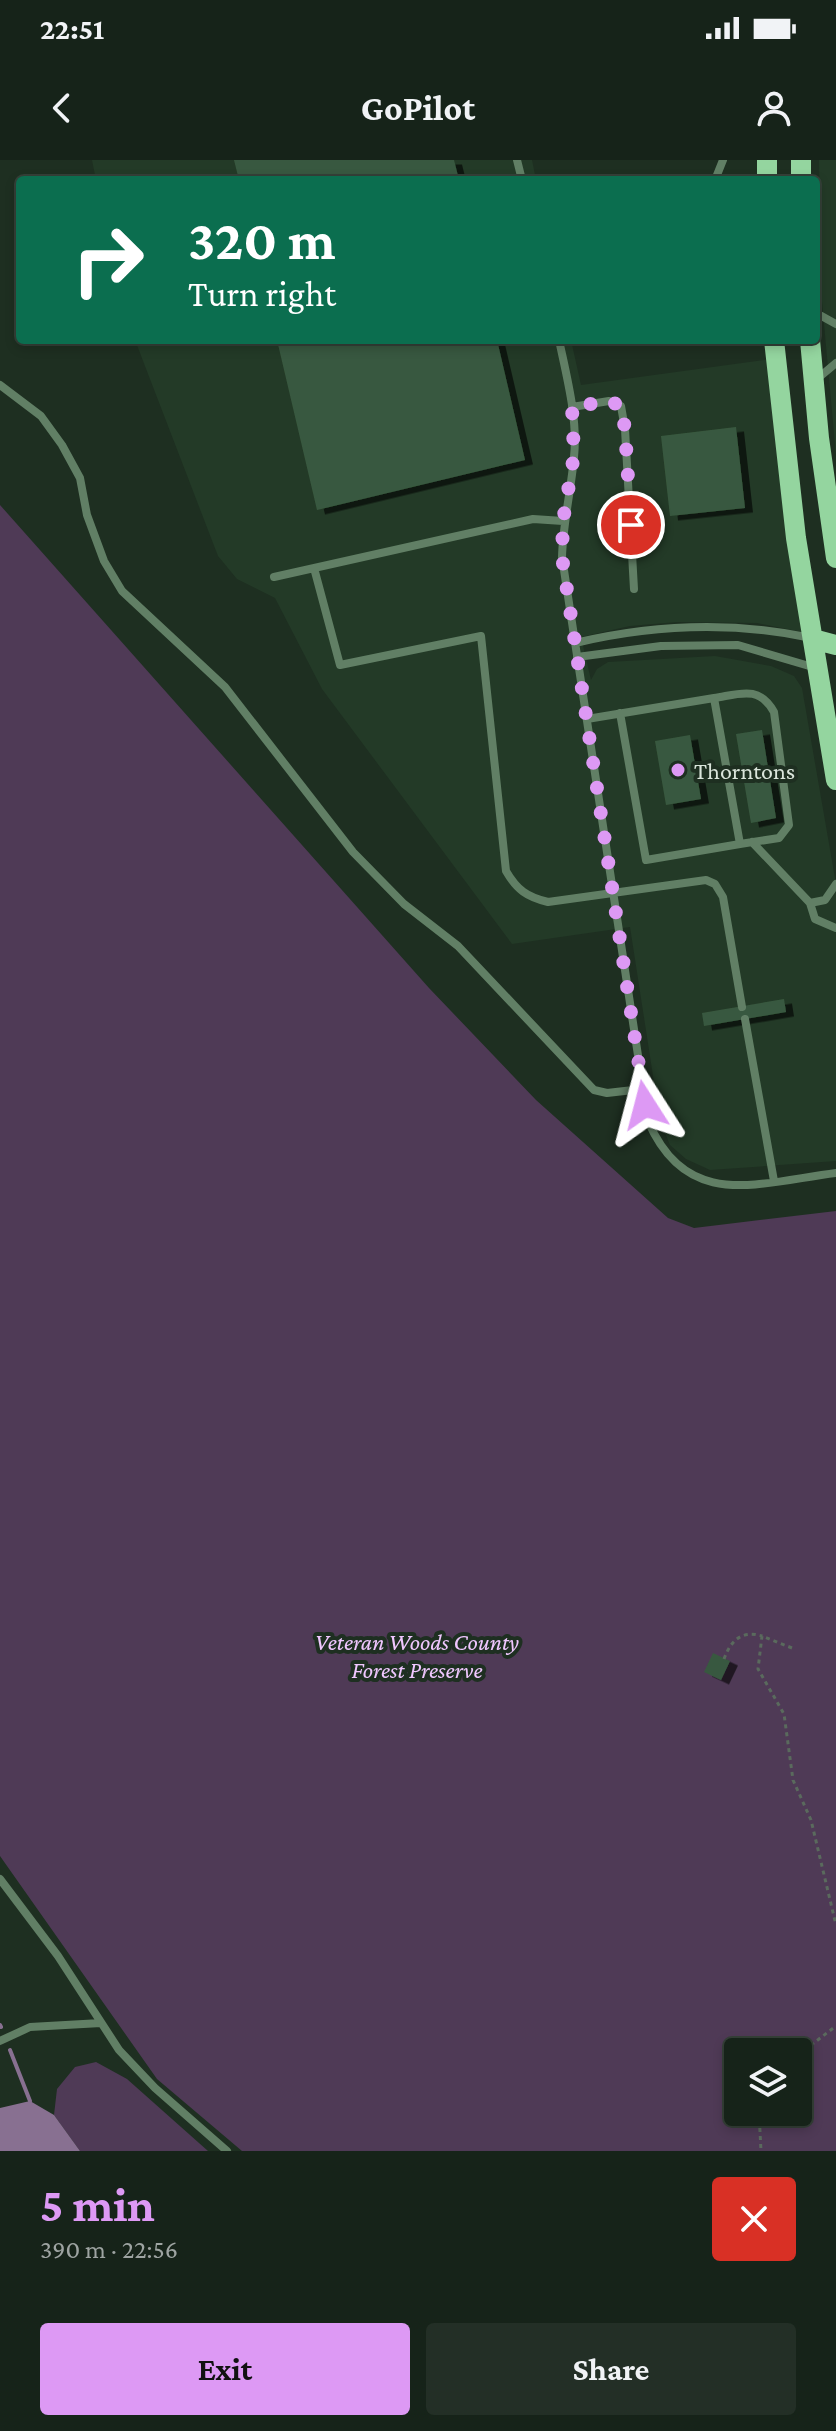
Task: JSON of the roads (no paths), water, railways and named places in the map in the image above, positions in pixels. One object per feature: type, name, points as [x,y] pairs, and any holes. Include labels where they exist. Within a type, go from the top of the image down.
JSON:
[{"type":"main road","points":[[774,344],[792,507],[813,639],[827,671],[836,780]]},
{"type":"main road","points":[[810,344],[836,558]]},
{"type":"main road","points":[[813,639],[836,645]]},
{"type":"lane","points":[[560,344],[572,407],[574,455],[563,521],[562,557],[642,1089],[653,1134],[677,1167],[700,1181],[727,1187],[836,1173]]},
{"type":"lane","points":[[814,382],[836,363]]},
{"type":"lane","points":[[0,385],[41,416],[62,445],[80,478],[87,515],[104,561],[122,591],[225,687],[353,852],[404,904],[458,946],[594,1090],[607,1093],[642,1089]]},
{"type":"lane","points":[[572,407],[609,401],[621,406],[634,589]]},
{"type":"lane","points":[[274,577],[533,519],[563,521]]},
{"type":"lane","points":[[314,568],[340,665],[481,636],[506,871],[515,886],[528,897],[548,902],[706,880],[715,884],[723,897],[742,1007]]},
{"type":"lane","points":[[575,643],[677,625],[779,631],[813,639]]},
{"type":"lane","points":[[577,657],[661,646],[738,645],[827,671]]},
{"type":"lane","points":[[587,719],[620,713],[754,691],[763,696],[774,712],[789,825],[779,838],[646,860],[620,713]]},
{"type":"lane","points":[[714,698],[740,844]]},
{"type":"lane","points":[[752,842],[810,903],[815,919],[836,928]]},
{"type":"lane","points":[[810,903],[825,900],[836,884]]},
{"type":"lane","points":[[745,1019],[774,1181]]},
{"type":"lane","points":[[0,1879],[119,2050],[155,2088],[227,2151]]},
{"type":"lane","points":[[0,2041],[30,2027],[101,2023]]},
{"type":"waterway","points":[[10,2050],[30,2101]]},
{"type":"place","name":"Thorntons","points":[[678,770]]},
{"type":"park label","name":"Veteran Woods County Forest Preserve","points":[[417,1655]]}]
